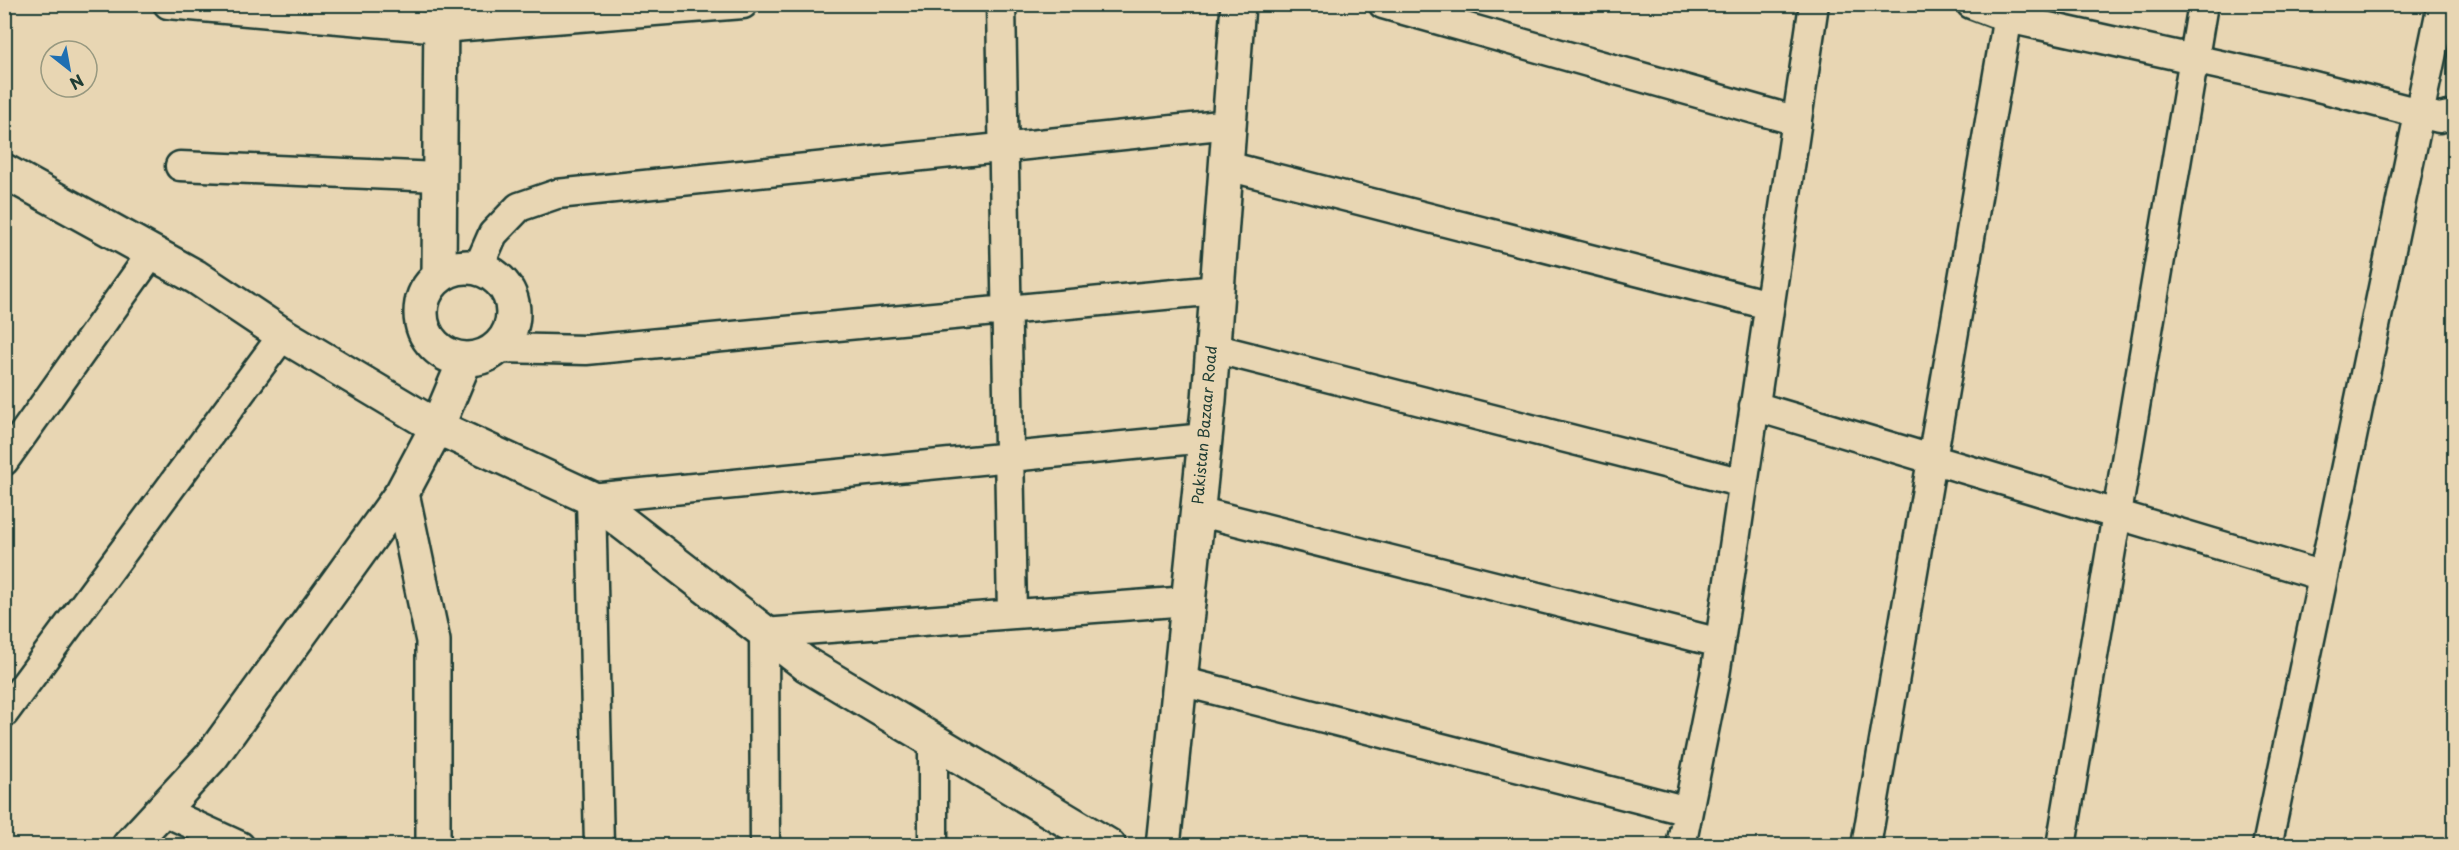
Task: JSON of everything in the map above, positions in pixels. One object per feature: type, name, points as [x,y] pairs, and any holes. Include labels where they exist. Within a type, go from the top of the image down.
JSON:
[{"type":"street","points":[[168,4],[441,16],[743,4]]},
{"type":"street","points":[[1001,4],[1012,614]]},
{"type":"street","name":"Pakistan Bazaar Road","points":[[1163,846],[1205,438],[1238,4]]},
{"type":"street","points":[[1383,4],[1797,121]]},
{"type":"street","points":[[1681,846],[1720,643],[1814,4]]},
{"type":"street","points":[[1971,4],[2009,11],[2194,59],[2439,118],[2454,115]]},
{"type":"street","points":[[2061,846],[2203,4]]},
{"type":"street","points":[[2267,846],[2442,4]]},
{"type":"street","points":[[1866,846],[2009,11]]},
{"type":"street","points":[[439,276],[441,16]]},
{"type":"street","points":[[478,268],[493,234],[519,207],[557,194],[1230,124]]},
{"type":"street","points":[[180,166],[438,177]]},
{"type":"street","points":[[1227,166],[1769,305]]},
{"type":"street","points":[[5,172],[196,277],[283,335],[437,427],[591,498],[807,665],[1105,845]]},
{"type":"street","points":[[4,461],[152,253]]},
{"type":"street","points":[[458,267],[478,268],[496,276],[509,291],[514,311],[510,331],[498,348],[482,357],[465,360],[446,354],[431,342],[423,326],[422,308],[427,290],[439,276],[458,267]]},
{"type":"street","points":[[498,348],[586,350],[1217,290]]},
{"type":"street","points":[[4,713],[283,335]]},
{"type":"street","points":[[1213,348],[1743,483]]},
{"type":"street","points":[[129,846],[212,756],[402,493],[437,427],[465,360]]},
{"type":"street","points":[[1754,406],[2323,576]]},
{"type":"street","points":[[591,498],[1205,438]]},
{"type":"street","points":[[402,493],[433,641],[433,846]]},
{"type":"street","points":[[591,498],[599,846]]},
{"type":"street","points":[[1197,511],[1720,643]]},
{"type":"street","points":[[764,633],[1188,601]]},
{"type":"street","points":[[764,633],[765,846]]},
{"type":"street","points":[[1180,681],[1688,812]]},
{"type":"street","points":[[933,740],[933,846]]},
{"type":"street","points":[[161,810],[240,846]]}]
